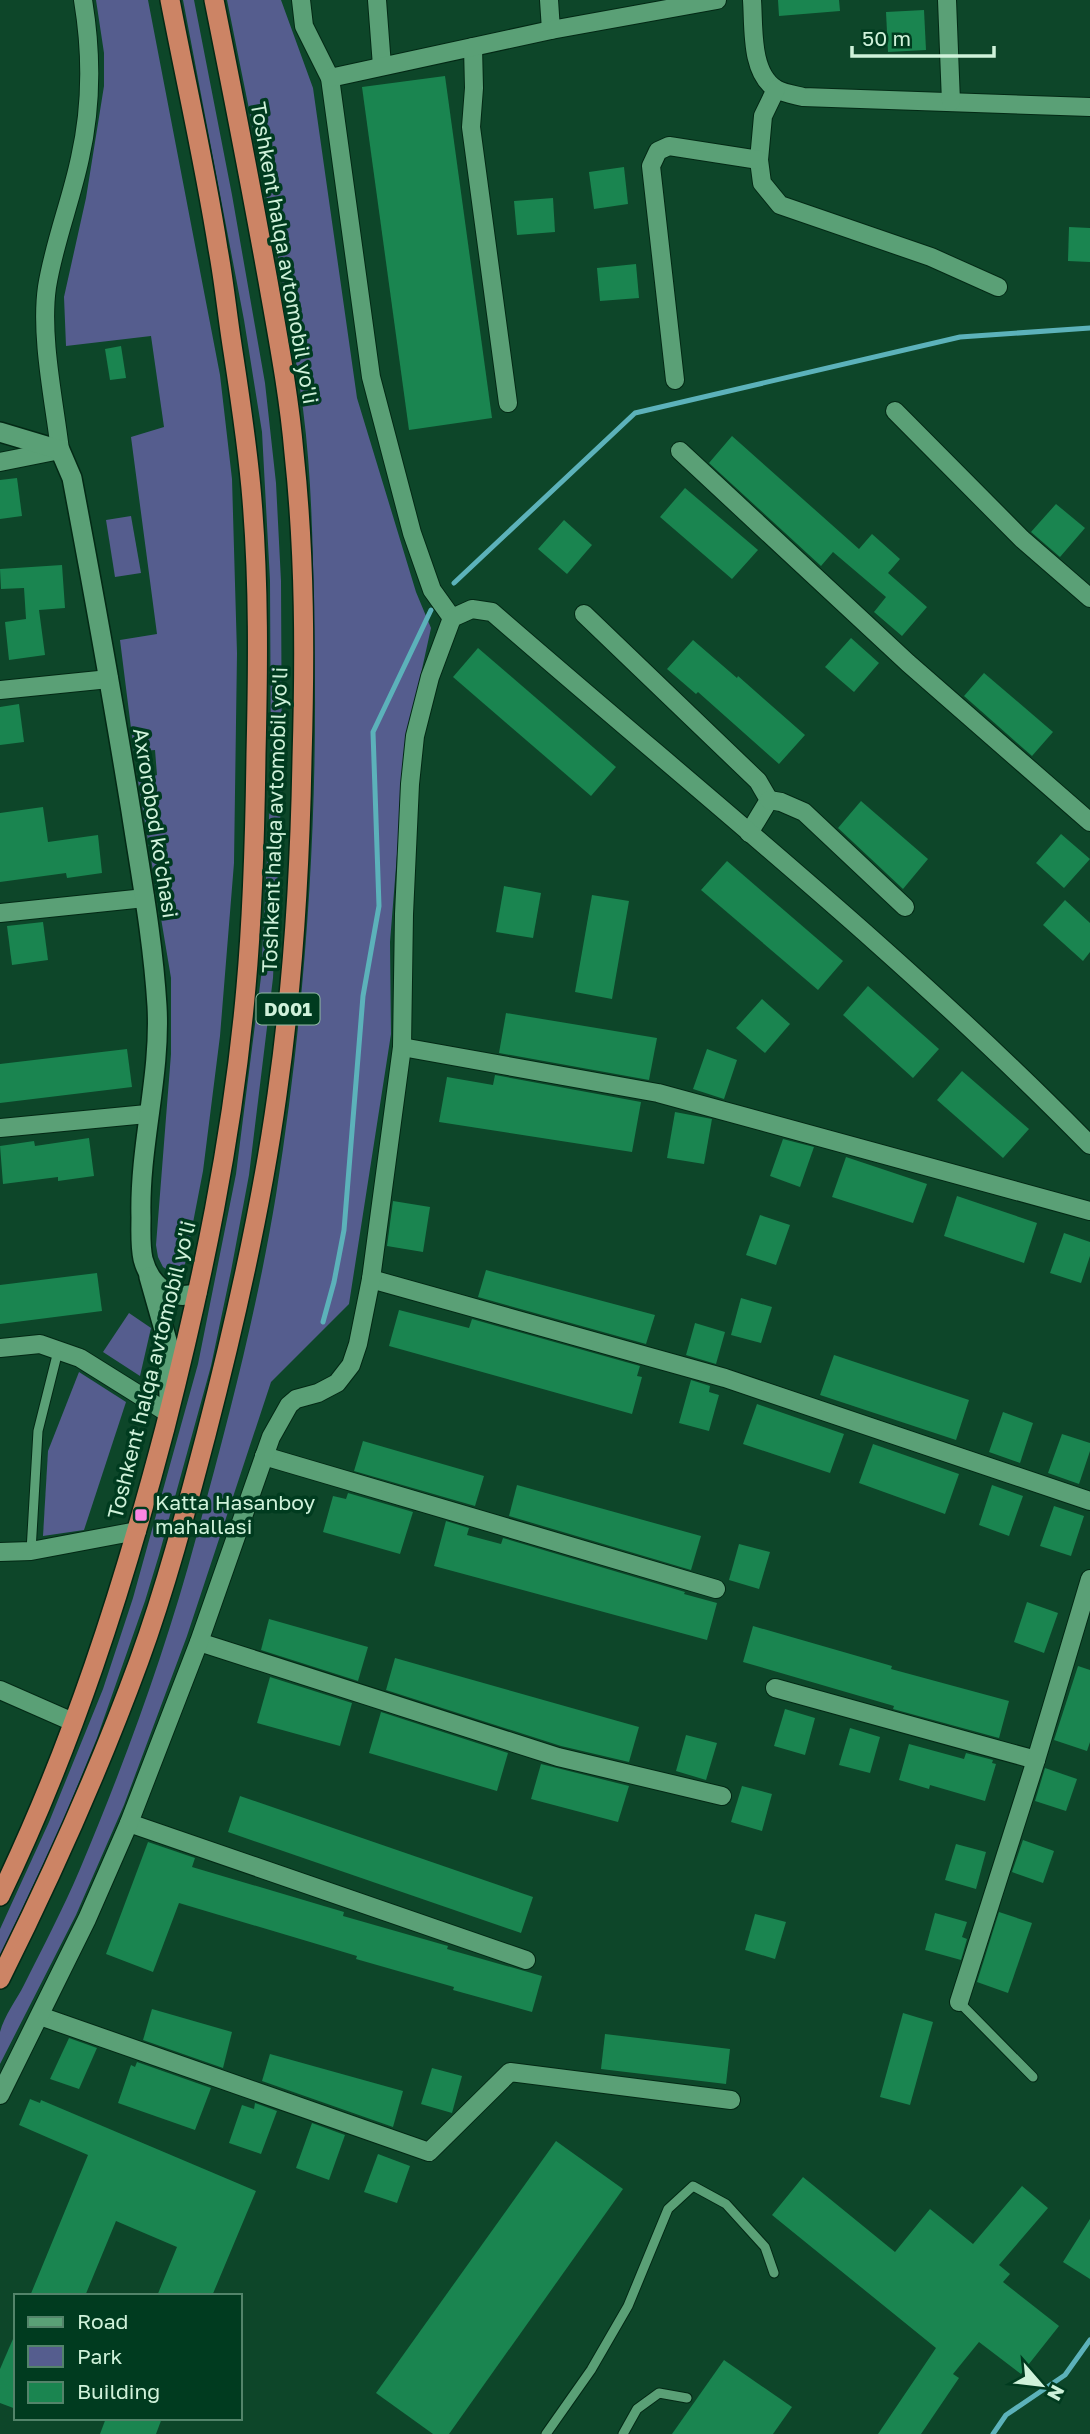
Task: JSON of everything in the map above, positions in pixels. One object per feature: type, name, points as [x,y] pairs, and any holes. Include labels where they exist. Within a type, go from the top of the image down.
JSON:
[{"type":"highway","name":"Toshkent halqa avtomobil yo'li","points":[[0,1896],[35,1820],[116,1601],[169,1413],[197,1293],[231,1111],[246,988],[253,866],[257,618],[252,496],[219,249],[170,0]]},
{"type":"highway","name":"Toshkent halqa avtomobil yo'li","points":[[0,1979],[72,1831],[116,1723],[162,1594],[225,1363],[249,1254],[277,1096],[287,1019],[294,942],[303,714],[304,627],[298,489],[282,358],[214,0]]},
{"type":"street","points":[[60,450],[45,325],[47,288],[87,123],[91,59],[83,0]]},
{"type":"street","points":[[301,0],[304,26],[330,78],[371,377],[412,533],[432,590],[452,618]]},
{"type":"street","points":[[377,0],[382,66]]},
{"type":"street","points":[[549,0],[551,30]]},
{"type":"street","points":[[330,78],[551,30],[717,0]]},
{"type":"street","points":[[752,0],[756,51],[762,75],[776,89],[803,97],[1090,107]]},
{"type":"street","points":[[947,0],[951,102]]},
{"type":"street","points":[[473,47],[471,127],[508,403]]},
{"type":"street","points":[[776,89],[763,116],[759,160],[762,183],[780,205],[931,257],[998,287]]},
{"type":"street","points":[[675,380],[651,166],[659,151],[669,146],[759,160]]},
{"type":"street","points":[[895,411],[1022,539],[1090,598]]},
{"type":"street","points":[[0,432],[60,450]]},
{"type":"street","points":[[0,461],[60,450]]},
{"type":"street","name":"Axrorobod ko'chasi","points":[[60,450],[72,478],[110,678],[155,978],[155,1057],[140,1195],[141,1246],[169,1344],[169,1413]]},
{"type":"street","points":[[680,451],[908,663],[1090,822]]},
{"type":"street","points":[[0,2095],[40,2016],[129,1823],[199,1642],[271,1437],[289,1405],[296,1399],[337,1383],[351,1365],[358,1345],[371,1279],[402,1047],[404,914],[415,736],[430,677],[452,618],[472,609],[492,612],[852,919],[1087,1135]]},
{"type":"street","points":[[583,614],[758,781],[769,800]]},
{"type":"street","points":[[0,690],[110,678]]},
{"type":"street","points":[[748,833],[769,800]]},
{"type":"street","points":[[769,800],[804,812],[905,907]]},
{"type":"street","points":[[0,913],[145,898]]},
{"type":"street","points":[[402,1047],[658,1093],[1090,1211]]},
{"type":"street","points":[[0,1128],[147,1114]]},
{"type":"street","points":[[147,1270],[170,1295],[182,1297],[197,1293]]},
{"type":"street","points":[[371,1279],[725,1378],[1090,1501]]},
{"type":"street","points":[[0,1349],[40,1344],[80,1359],[169,1413]]},
{"type":"street","points":[[264,1456],[716,1589]]},
{"type":"street","points":[[0,1552],[31,1550],[137,1531]]},
{"type":"street","points":[[959,2002],[1037,1760],[1090,1579]]},
{"type":"street","points":[[199,1642],[531,1749],[722,1796]]},
{"type":"street","points":[[775,1688],[1037,1760]]},
{"type":"street","points":[[0,1690],[73,1722]]},
{"type":"street","points":[[129,1823],[527,1961]]},
{"type":"street","points":[[40,2016],[429,2152],[510,2072],[732,2100]]},
{"type":"lane","points":[[31,1550],[38,1431],[58,1351]]},
{"type":"lane","points":[[959,2002],[1033,2077]]},
{"type":"lane","points":[[546,2434],[591,2370],[628,2306],[668,2209],[693,2186],[726,2204],[765,2247],[774,2273]]},
{"type":"lane","points":[[623,2434],[637,2409],[659,2393],[687,2398]]},
{"type":"green space","points":[[96,0],[148,0],[220,375],[232,479],[237,653],[234,863],[220,1036],[203,1171],[185,1264],[175,1271],[163,1267],[156,1245],[171,1054],[171,978],[138,781],[157,775],[155,750],[134,752],[120,640],[157,634],[131,437],[164,427],[151,336],[66,346],[64,297],[86,198],[104,86],[104,53]]},
{"type":"green space","points":[[183,0],[194,0],[232,195],[265,383],[276,483],[281,581],[282,779],[273,978],[249,1175],[231,1271],[211,1366],[159,1555],[97,1738],[61,1826],[0,1956],[0,1929],[49,1822],[103,1689],[133,1598],[198,1364],[236,1174],[261,977],[271,779],[270,581],[262,432],[244,320]]},
{"type":"green space","points":[[227,0],[281,0],[313,88],[357,398],[416,592],[431,628],[406,742],[390,942],[391,1034],[349,1304],[271,1382],[187,1636],[124,1805],[76,1915],[0,2064],[2,2026],[60,1913],[129,1747],[172,1622],[208,1496],[260,1282],[276,1195],[303,981],[312,838],[315,694],[314,595],[306,435],[287,306]]},
{"type":"green space","points":[[131,516],[141,573],[115,577],[106,520]]},
{"type":"green space","points":[[129,1313],[151,1328],[140,1376],[103,1352]]},
{"type":"green space","points":[[79,1372],[126,1402],[84,1530],[43,1536],[48,1451]]},
{"type":"building","points":[[778,0],[839,0],[840,11],[779,16]]},
{"type":"building","points":[[924,10],[926,50],[888,52],[886,12]]},
{"type":"building","points":[[445,76],[492,418],[409,430],[362,87]]},
{"type":"building","points":[[624,167],[628,204],[594,209],[589,172]]},
{"type":"building","points":[[553,198],[555,232],[517,235],[514,201]]},
{"type":"building","points":[[1069,227],[1090,228],[1090,262],[1068,261]]},
{"type":"building","points":[[636,264],[639,298],[600,301],[597,268]]},
{"type":"building","points":[[121,346],[126,378],[110,380],[105,349]]},
{"type":"building","points":[[732,436],[859,549],[872,534],[900,559],[888,573],[927,607],[902,636],[874,612],[886,597],[833,552],[821,566],[709,463]]},
{"type":"building","points":[[17,478],[22,516],[0,519],[0,480]]},
{"type":"building","points":[[685,488],[758,550],[732,579],[660,517]]},
{"type":"building","points":[[1056,504],[1085,528],[1060,557],[1031,532]]},
{"type":"building","points":[[564,520],[592,545],[567,574],[538,549]]},
{"type":"building","points":[[62,565],[65,608],[39,610],[45,655],[9,660],[5,622],[26,619],[24,588],[1,589],[0,569]]},
{"type":"building","points":[[851,638],[879,663],[854,692],[825,667]]},
{"type":"building","points":[[693,640],[805,735],[779,764],[698,692],[696,694],[667,669]]},
{"type":"building","points":[[478,648],[616,767],[591,796],[453,677]]},
{"type":"building","points":[[984,673],[1053,732],[1032,756],[964,696]]},
{"type":"building","points":[[19,704],[24,742],[0,745],[0,707]]},
{"type":"building","points":[[861,801],[928,859],[903,889],[838,828]]},
{"type":"building","points":[[43,807],[48,842],[98,835],[102,873],[67,878],[66,873],[0,882],[0,813]]},
{"type":"building","points":[[1061,834],[1090,859],[1064,888],[1036,863]]},
{"type":"building","points":[[727,861],[843,961],[818,990],[701,890]]},
{"type":"building","points":[[504,886],[541,893],[533,938],[496,932]]},
{"type":"building","points":[[592,895],[629,901],[612,999],[575,992]]},
{"type":"building","points":[[1065,900],[1090,923],[1090,952],[1083,961],[1043,925]]},
{"type":"building","points":[[43,922],[48,960],[12,965],[7,926]]},
{"type":"building","points":[[868,986],[939,1049],[913,1078],[843,1015]]},
{"type":"building","points":[[762,999],[790,1024],[765,1053],[736,1028]]},
{"type":"building","points":[[506,1013],[657,1038],[649,1080],[499,1053]]},
{"type":"building","points":[[127,1049],[132,1087],[0,1103],[0,1064]]},
{"type":"building","points":[[707,1049],[737,1060],[724,1099],[693,1089]]},
{"type":"building","points":[[962,1071],[1029,1129],[1003,1158],[937,1100]]},
{"type":"building","points":[[495,1075],[641,1102],[632,1152],[439,1122],[447,1077],[493,1085]]},
{"type":"building","points":[[675,1112],[712,1119],[704,1164],[667,1158]]},
{"type":"building","points":[[89,1138],[94,1176],[58,1181],[58,1177],[3,1184],[0,1146],[34,1141],[35,1146]]},
{"type":"building","points":[[783,1139],[814,1147],[800,1187],[770,1176]]},
{"type":"building","points":[[846,1157],[927,1184],[913,1223],[832,1197]]},
{"type":"building","points":[[957,1196],[1037,1223],[1024,1263],[944,1236]]},
{"type":"building","points":[[393,1201],[430,1207],[423,1252],[387,1246]]},
{"type":"building","points":[[760,1215],[790,1225],[776,1265],[746,1255]]},
{"type":"building","points":[[1064,1233],[1090,1242],[1090,1256],[1081,1283],[1050,1273]]},
{"type":"building","points":[[486,1270],[655,1315],[646,1344],[478,1297]]},
{"type":"building","points":[[97,1273],[102,1311],[0,1324],[0,1285]]},
{"type":"building","points":[[741,1298],[772,1307],[761,1343],[731,1335]]},
{"type":"building","points":[[399,1310],[469,1328],[472,1319],[640,1366],[637,1376],[642,1377],[632,1414],[389,1346]]},
{"type":"building","points":[[695,1323],[725,1332],[716,1364],[686,1355]]},
{"type":"building","points":[[834,1355],[969,1400],[956,1440],[820,1395]]},
{"type":"building","points":[[691,1380],[710,1386],[709,1392],[719,1395],[709,1431],[679,1423]]},
{"type":"building","points":[[757,1404],[844,1434],[830,1473],[743,1444]]},
{"type":"building","points":[[1003,1412],[1033,1423],[1020,1463],[989,1452]]},
{"type":"building","points":[[1062,1434],[1090,1443],[1079,1484],[1048,1473]]},
{"type":"building","points":[[363,1441],[484,1476],[475,1506],[354,1471]]},
{"type":"building","points":[[873,1444],[959,1474],[945,1514],[859,1483]]},
{"type":"building","points":[[517,1485],[701,1536],[691,1570],[509,1516]]},
{"type":"building","points":[[992,1485],[1023,1496],[1009,1536],[979,1525]]},
{"type":"building","points":[[348,1493],[413,1512],[400,1554],[323,1532],[333,1496],[346,1499]]},
{"type":"building","points":[[1054,1506],[1084,1516],[1071,1556],[1040,1546]]},
{"type":"building","points":[[446,1521],[469,1528],[467,1535],[501,1544],[503,1538],[717,1603],[707,1640],[434,1566]]},
{"type":"building","points":[[739,1544],[770,1552],[759,1589],[729,1580]]},
{"type":"building","points":[[1027,1602],[1058,1613],[1044,1653],[1014,1642]]},
{"type":"building","points":[[269,1619],[368,1647],[358,1681],[261,1650]]},
{"type":"building","points":[[753,1626],[892,1666],[891,1669],[1009,1701],[999,1738],[893,1709],[894,1706],[743,1662]]},
{"type":"building","points":[[395,1658],[639,1727],[629,1762],[561,1746],[386,1690]]},
{"type":"building","points":[[1078,1666],[1090,1670],[1090,1742],[1087,1751],[1054,1740]]},
{"type":"building","points":[[270,1677],[352,1703],[340,1746],[257,1723]]},
{"type":"building","points":[[785,1709],[815,1718],[805,1755],[774,1746]]},
{"type":"building","points":[[381,1712],[508,1753],[497,1791],[369,1753]]},
{"type":"building","points":[[850,1728],[880,1737],[870,1773],[839,1765]]},
{"type":"building","points":[[686,1735],[717,1743],[706,1780],[676,1771]]},
{"type":"building","points":[[909,1744],[964,1759],[966,1753],[993,1760],[992,1763],[996,1764],[985,1801],[930,1785],[929,1789],[899,1780]]},
{"type":"building","points":[[541,1764],[629,1786],[618,1822],[531,1799]]},
{"type":"building","points":[[1045,1768],[1077,1779],[1066,1811],[1035,1801]]},
{"type":"building","points":[[742,1786],[772,1794],[762,1831],[731,1822]]},
{"type":"building","points":[[240,1796],[533,1897],[521,1933],[228,1832]]},
{"type":"building","points":[[1023,1840],[1054,1851],[1043,1883],[1012,1872]]},
{"type":"building","points":[[148,1842],[195,1858],[192,1867],[344,1912],[343,1916],[448,1946],[447,1949],[542,1976],[532,2012],[453,1990],[454,1987],[356,1959],[357,1956],[179,1903],[153,1972],[106,1954]]},
{"type":"building","points":[[956,1844],[986,1852],[976,1889],[945,1880]]},
{"type":"building","points":[[999,1912],[1032,1923],[1008,1993],[977,1982]]},
{"type":"building","points":[[935,1913],[967,1922],[962,1937],[967,1939],[961,1960],[925,1950]]},
{"type":"building","points":[[755,1914],[786,1922],[775,1959],[745,1950]]},
{"type":"building","points":[[152,2009],[232,2032],[223,2068],[143,2040]]},
{"type":"building","points":[[903,2013],[933,2022],[910,2105],[880,2097]]},
{"type":"building","points":[[605,2034],[730,2049],[726,2084],[601,2069]]},
{"type":"building","points":[[69,2038],[97,2048],[79,2089],[50,2079]]},
{"type":"building","points":[[270,2054],[403,2091],[393,2127],[262,2081]]},
{"type":"building","points":[[137,2062],[211,2088],[195,2130],[118,2103],[131,2065],[135,2067]]},
{"type":"building","points":[[432,2068],[462,2076],[452,2113],[421,2104]]},
{"type":"building","points":[[30,2099],[40,2103],[41,2100],[256,2191],[213,2294],[158,2294],[177,2247],[116,2221],[86,2294],[31,2294],[88,2155],[19,2125]]},
{"type":"building","points":[[255,2103],[277,2111],[261,2154],[229,2143],[242,2105],[254,2109]]},
{"type":"building","points":[[312,2123],[345,2135],[329,2180],[296,2168]]},
{"type":"building","points":[[556,2141],[623,2189],[449,2434],[433,2434],[376,2393]]},
{"type":"building","points":[[378,2154],[410,2166],[397,2203],[364,2192]]},
{"type":"building","points":[[803,2177],[895,2252],[930,2209],[973,2244],[1022,2186],[1048,2208],[999,2265],[1010,2274],[1003,2282],[1059,2326],[1021,2374],[979,2342],[953,2374],[959,2378],[921,2434],[878,2434],[936,2348],[772,2215]]},
{"type":"building","points":[[1090,2219],[1090,2279],[1063,2262]]},
{"type":"building","points":[[14,2337],[14,2408],[0,2403],[0,2369]]},
{"type":"building","points":[[724,2360],[792,2407],[773,2434],[672,2434]]},
{"type":"building","points":[[105,2420],[161,2420],[156,2434],[100,2434]]},
{"type":"waterway","points":[[454,583],[635,413],[960,337],[1090,328]]},
{"type":"waterway","points":[[323,1322],[344,1230],[363,996],[379,906],[373,732],[431,610]]},
{"type":"waterway","points":[[993,2434],[1006,2415],[1065,2375],[1090,2340]]},
{"type":"place","name":"Katta Hasanboy mahallasi","points":[[141,1515]]}]
